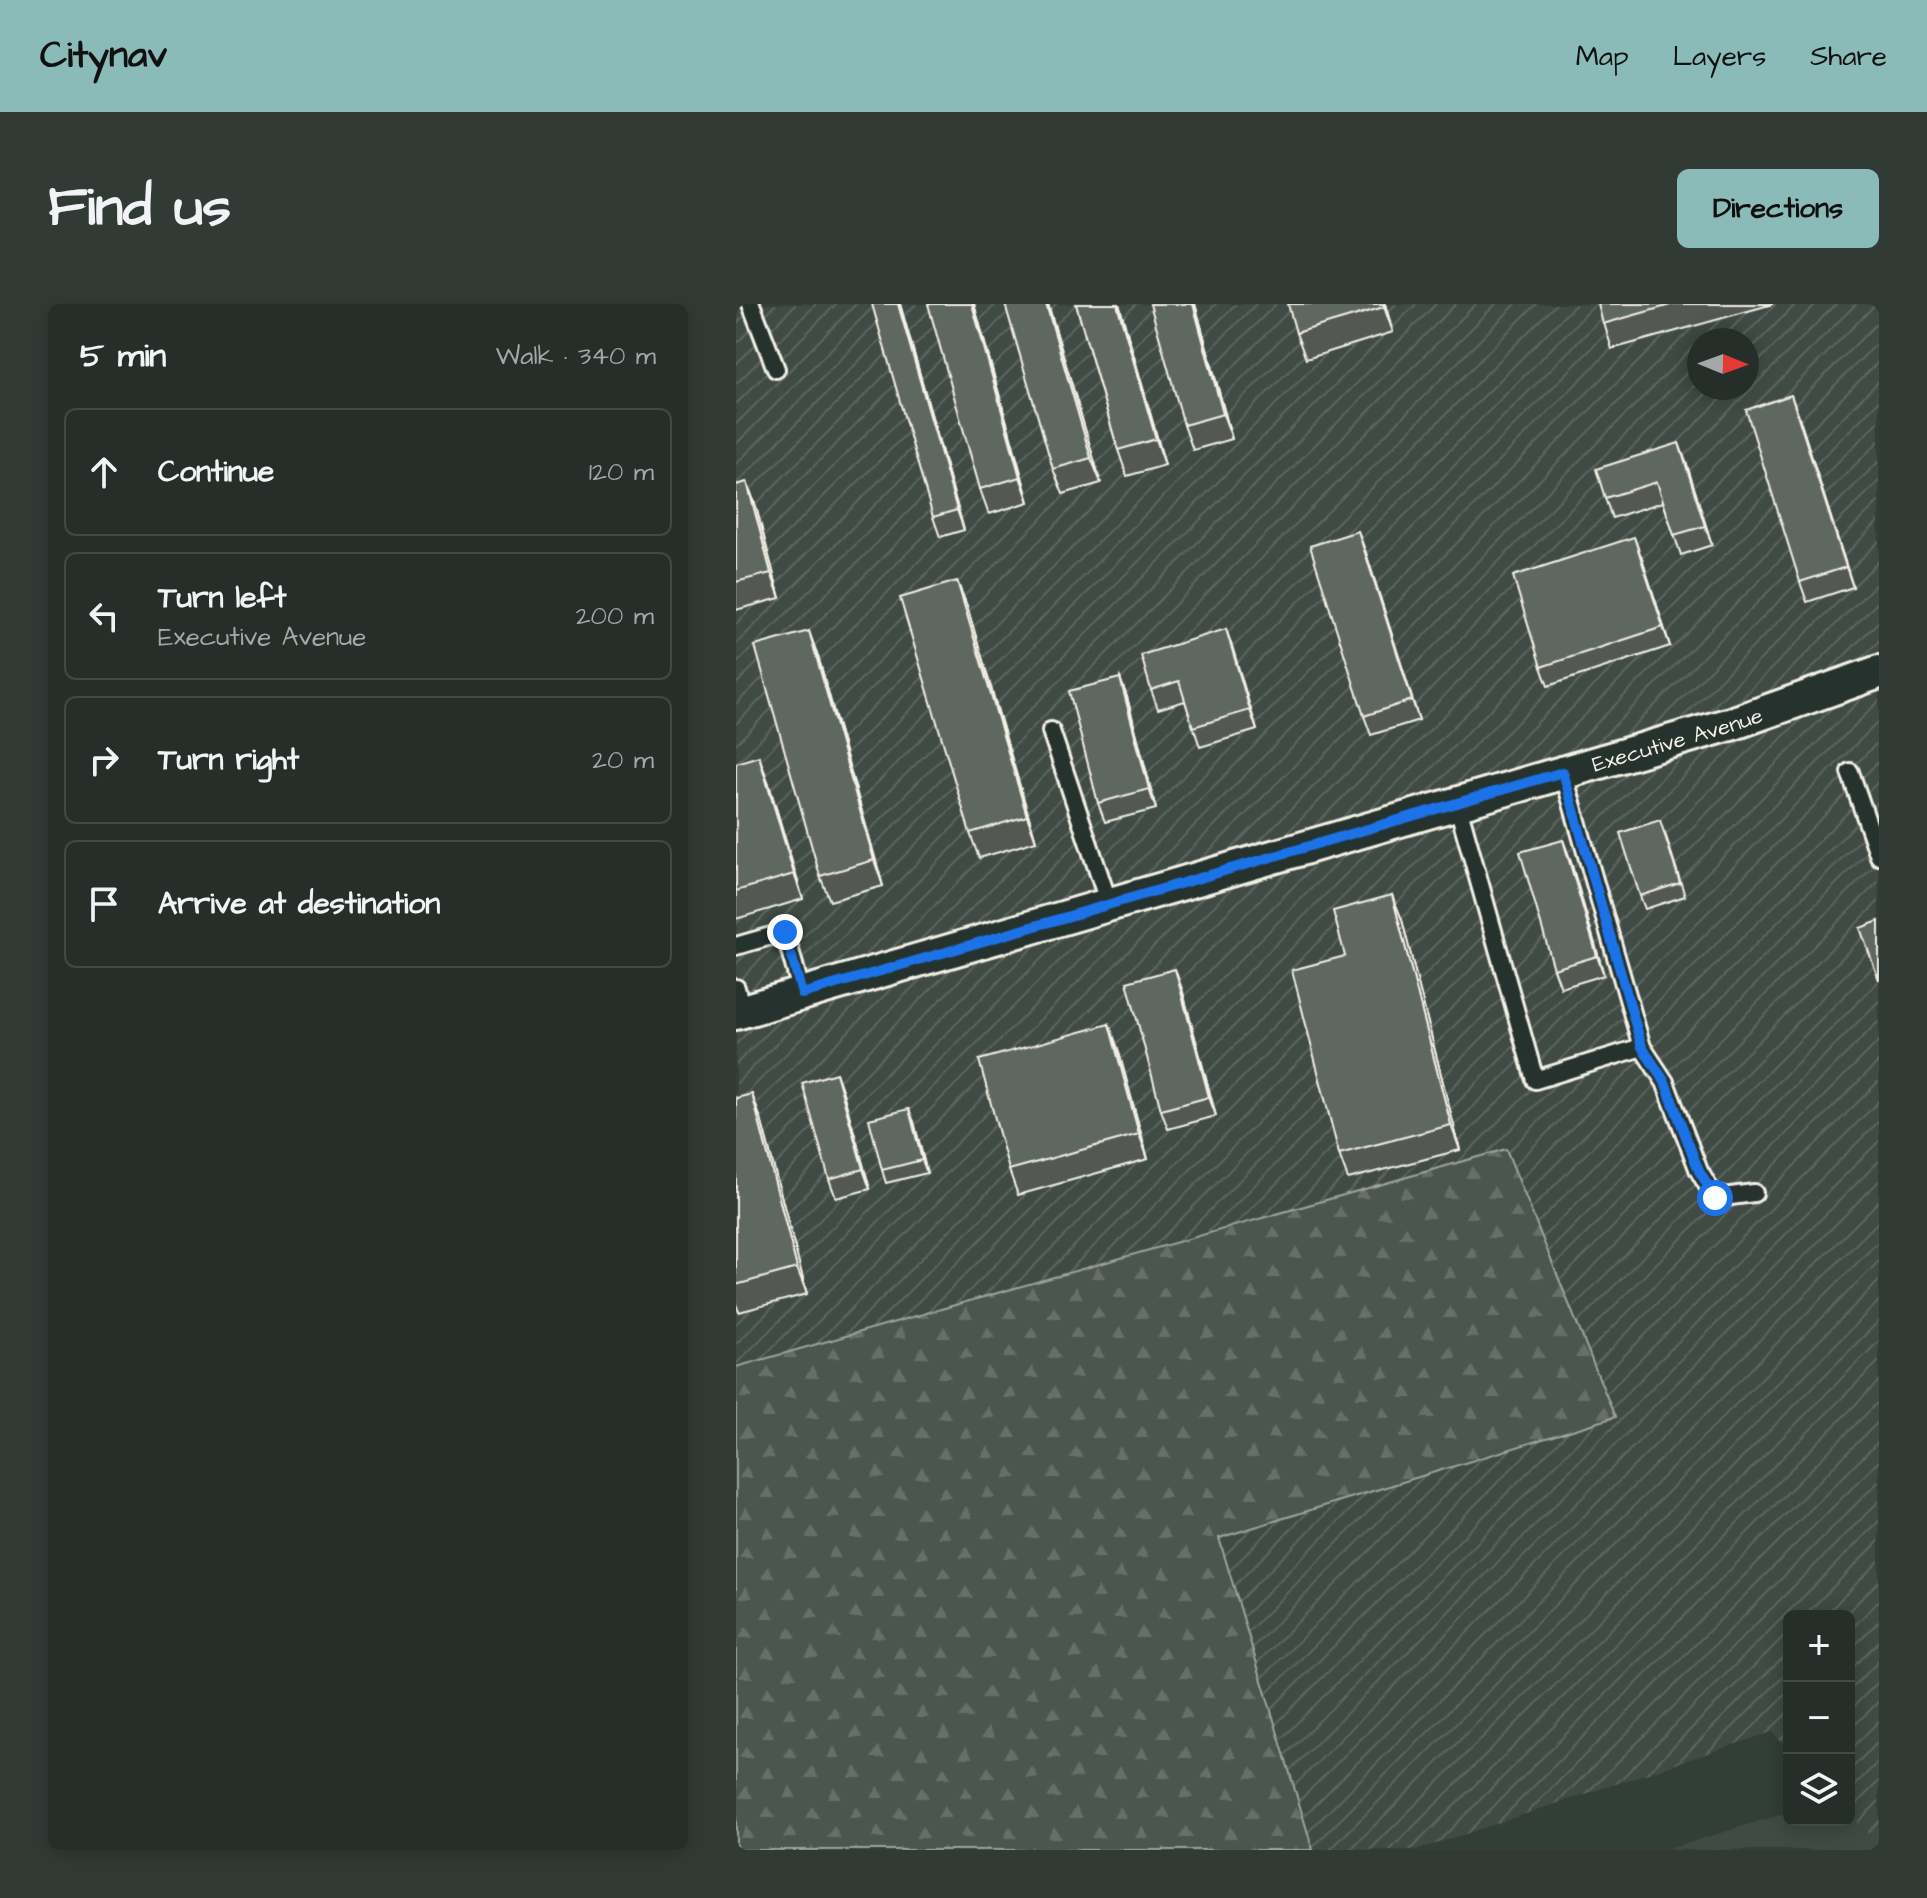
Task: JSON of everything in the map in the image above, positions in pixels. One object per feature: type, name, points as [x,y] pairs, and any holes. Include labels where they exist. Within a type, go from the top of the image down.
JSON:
[{"type":"street","name":"Executive Avenue","points":[[738,1004],[802,994],[1734,723],[1879,672]]},
{"type":"lane","points":[[751,304],[776,369]]},
{"type":"lane","points":[[1051,731],[1109,904]]},
{"type":"lane","points":[[1563,772],[1642,1047],[1665,1082],[1699,1171],[1715,1198],[1754,1193]]},
{"type":"lane","points":[[1850,772],[1879,856]]},
{"type":"lane","points":[[1457,803],[1535,1080],[1642,1047]]},
{"type":"lane","points":[[736,946],[785,932],[802,994]]},
{"type":"shaded area","points":[[736,304],[1879,304],[1879,1846],[1855,1820],[1855,1610],[1783,1610],[1783,1744],[1772,1732],[1417,1850],[1313,1850],[1219,1538],[1615,1417],[736,1367]]},
{"type":"shaded area","points":[[1783,1814],[1783,1826],[1855,1826],[1855,1820],[1879,1846],[1879,1850],[1665,1850]]},
{"type":"green space","points":[[1506,1149],[1615,1417],[1219,1538],[1313,1850],[736,1850],[736,1367]]},
{"type":"building","points":[[872,304],[898,304],[957,510],[933,517]]},
{"type":"building","points":[[928,304],[972,304],[1020,477],[980,489]]},
{"type":"building","points":[[1005,304],[1046,304],[1091,458],[1053,469]]},
{"type":"building","points":[[1076,304],[1117,304],[1156,439],[1118,450]]},
{"type":"building","points":[[1150,304],[1193,304],[1223,414],[1184,425]]},
{"type":"building","points":[[1288,304],[1383,304],[1384,307],[1296,333]]},
{"type":"building","points":[[1598,304],[1674,304],[1603,324]]},
{"type":"building","points":[[1791,395],[1846,567],[1800,582],[1746,410]]},
{"type":"building","points":[[1679,443],[1705,526],[1674,535],[1657,482],[1605,498],[1596,469]]},
{"type":"building","points":[[747,482],[771,573],[736,582],[736,485]]},
{"type":"building","points":[[1358,531],[1412,700],[1364,716],[1310,546]]},
{"type":"building","points":[[1634,537],[1663,627],[1541,667],[1513,576]]},
{"type":"building","points":[[957,581],[1027,816],[970,833],[900,598]]},
{"type":"building","points":[[1226,629],[1250,710],[1193,727],[1179,681],[1151,690],[1141,655]]},
{"type":"building","points":[[809,631],[874,860],[820,876],[755,646]]},
{"type":"building","points":[[1120,678],[1149,789],[1098,803],[1069,691]]},
{"type":"building","points":[[759,756],[794,874],[736,891],[736,763]]},
{"type":"building","points":[[1660,820],[1680,883],[1640,896],[1620,833]]},
{"type":"building","points":[[1563,840],[1597,956],[1554,969],[1520,852]]},
{"type":"building","points":[[1392,895],[1451,1125],[1339,1154],[1292,970],[1345,956],[1333,911]]},
{"type":"building","points":[[1879,921],[1879,980],[1860,928]]},
{"type":"building","points":[[1175,969],[1209,1097],[1161,1110],[1127,982]]},
{"type":"building","points":[[1109,1024],[1139,1134],[1009,1170],[979,1060]]},
{"type":"building","points":[[836,1073],[863,1169],[829,1179],[802,1083]]},
{"type":"building","points":[[752,1094],[797,1268],[736,1285],[736,1098]]},
{"type":"building","points":[[909,1109],[922,1160],[882,1170],[869,1119]]},
{"type":"route","points":[[785,932],[802,994],[1563,772],[1642,1047],[1665,1082],[1699,1171],[1715,1198]]}]
